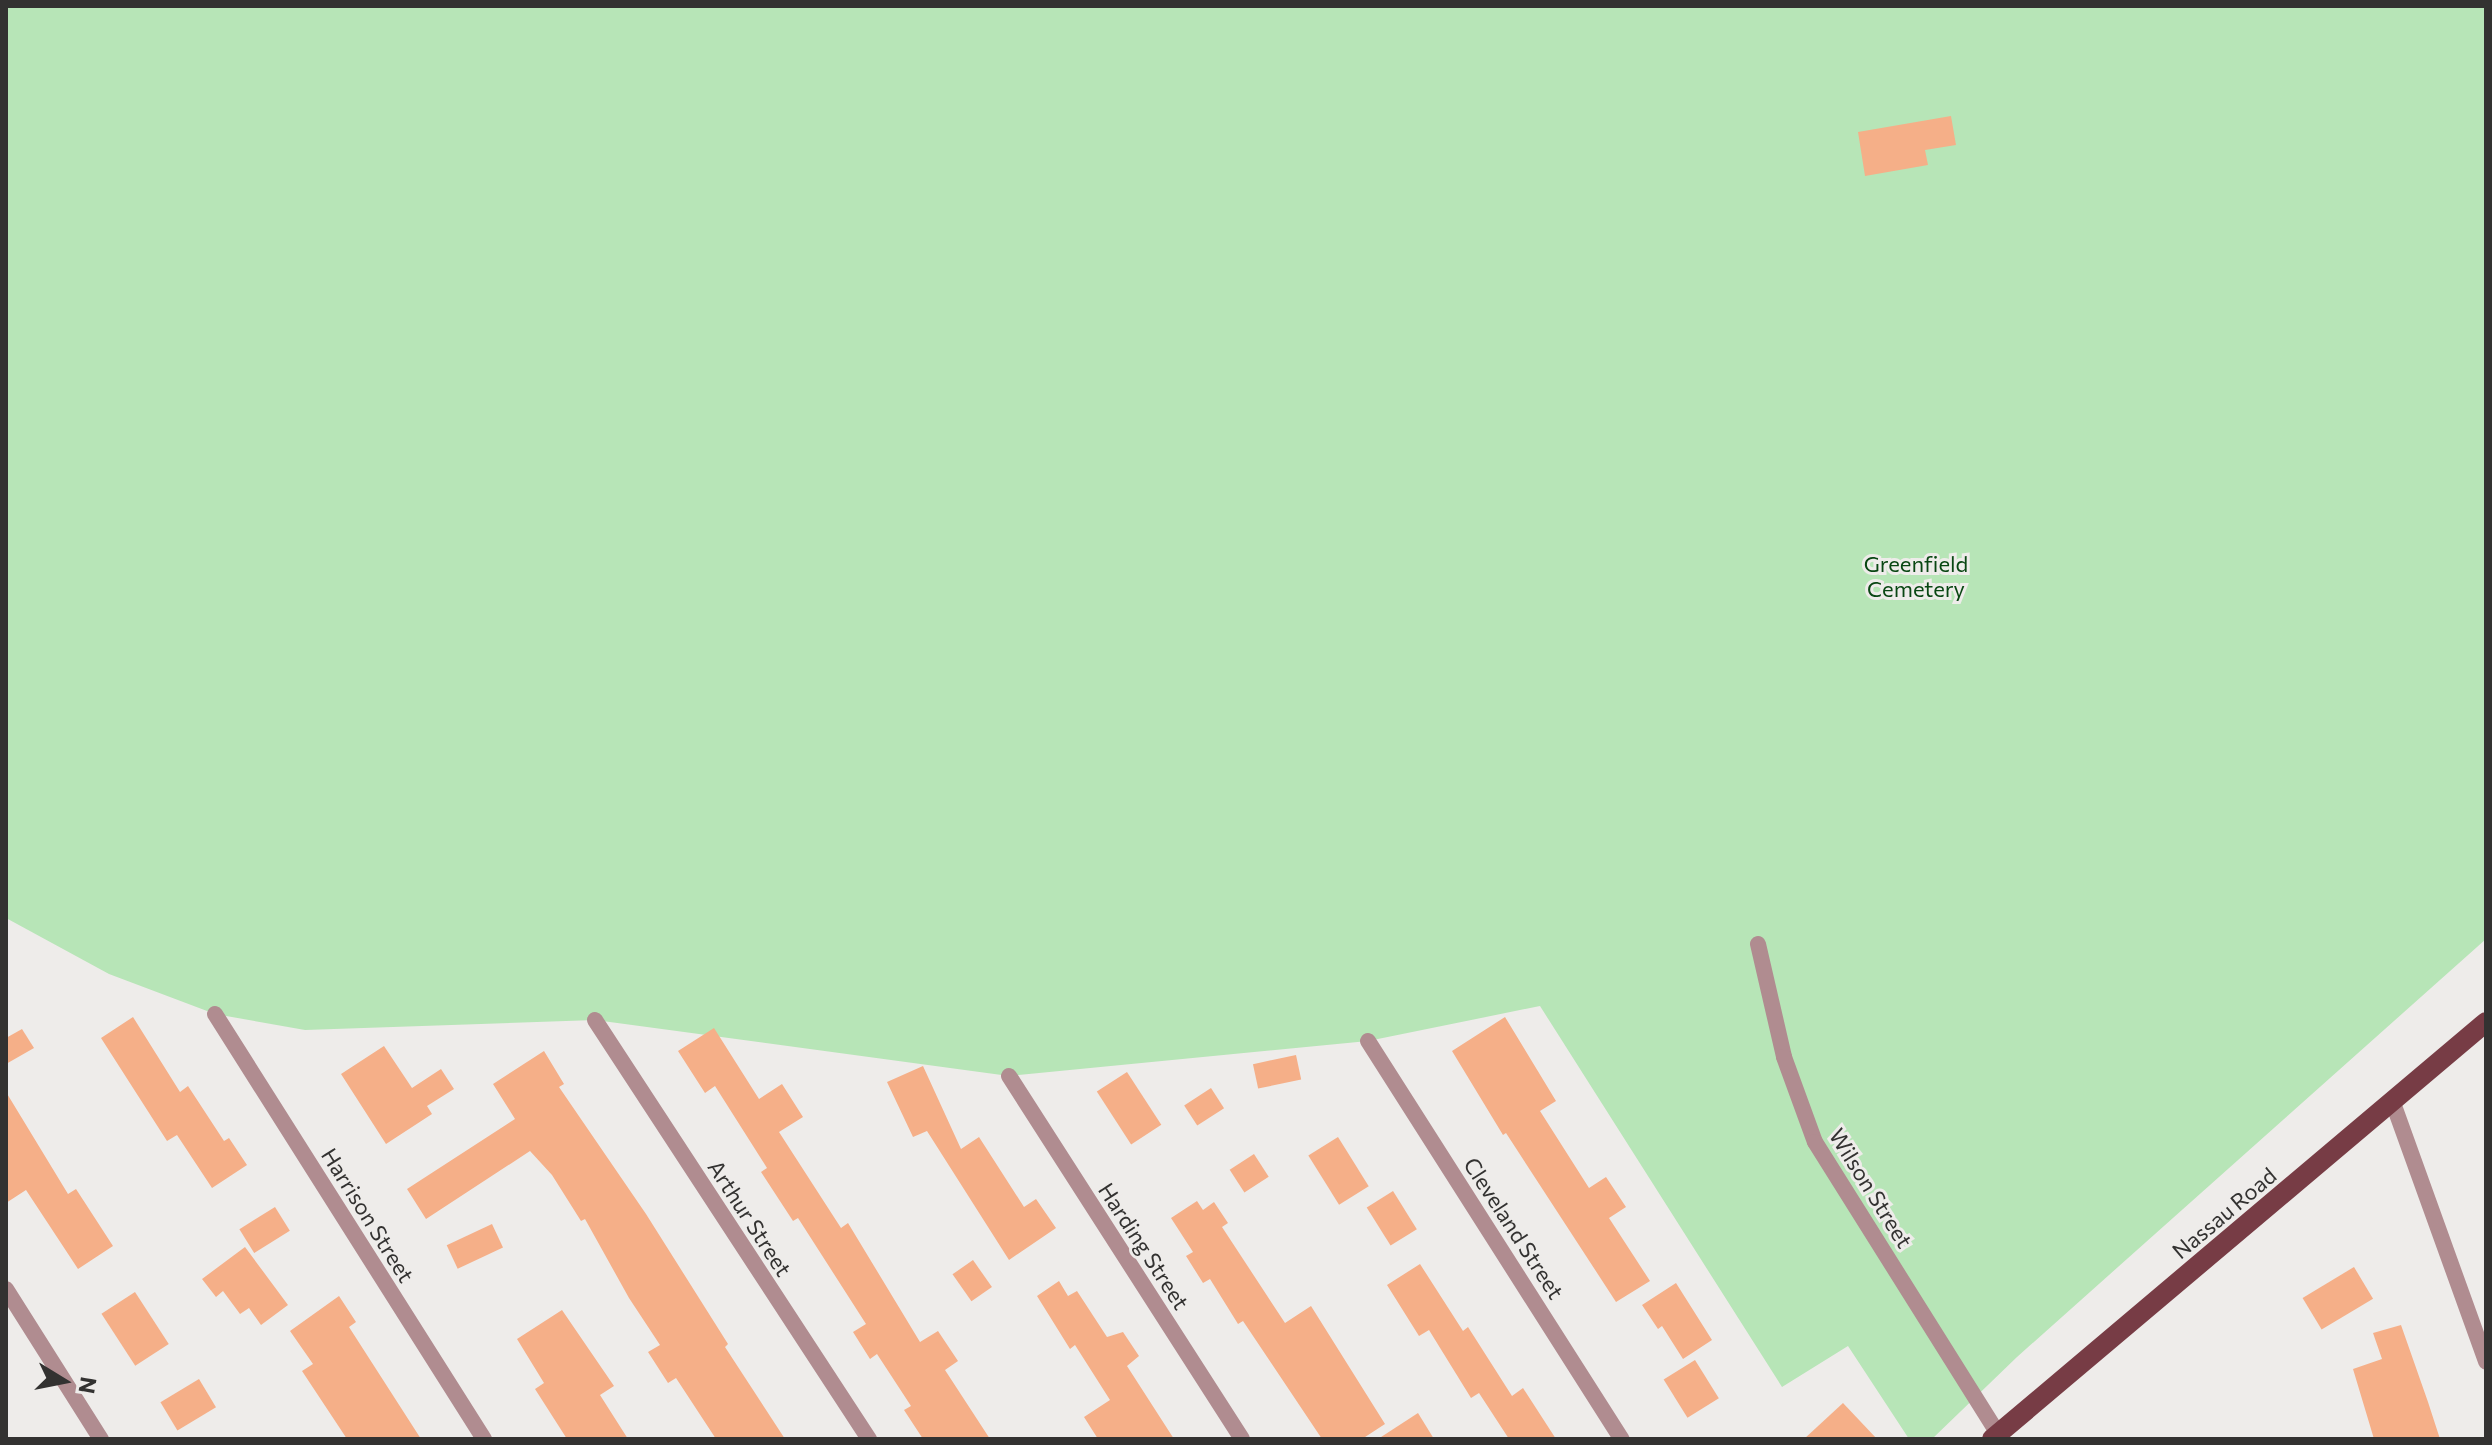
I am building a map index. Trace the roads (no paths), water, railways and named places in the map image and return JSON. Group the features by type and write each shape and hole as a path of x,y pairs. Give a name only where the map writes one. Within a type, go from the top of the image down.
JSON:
{"main road":[{"name":"Nassau Road","path":"1995,1436 2486,1022"}],"street":[{"name":"Wilson Street","path":"1758,944 1784,1057 1815,1142 1995,1436"},
{"name":"Harrison Street","path":"215,1014 484,1439"},
{"name":"Arthur Street","path":"595,1020 869,1439"},
{"name":"Cleveland Street","path":"1368,1041 1622,1439"},
{"name":"Harding Street","path":"1009,1076 1242,1439"},
{"path":"2393,1103 2486,1362"},
{"path":"6,1289 101,1439"}],"park label":[{"name":"Greenfield Cemetery","path":"1916,576"}]}
